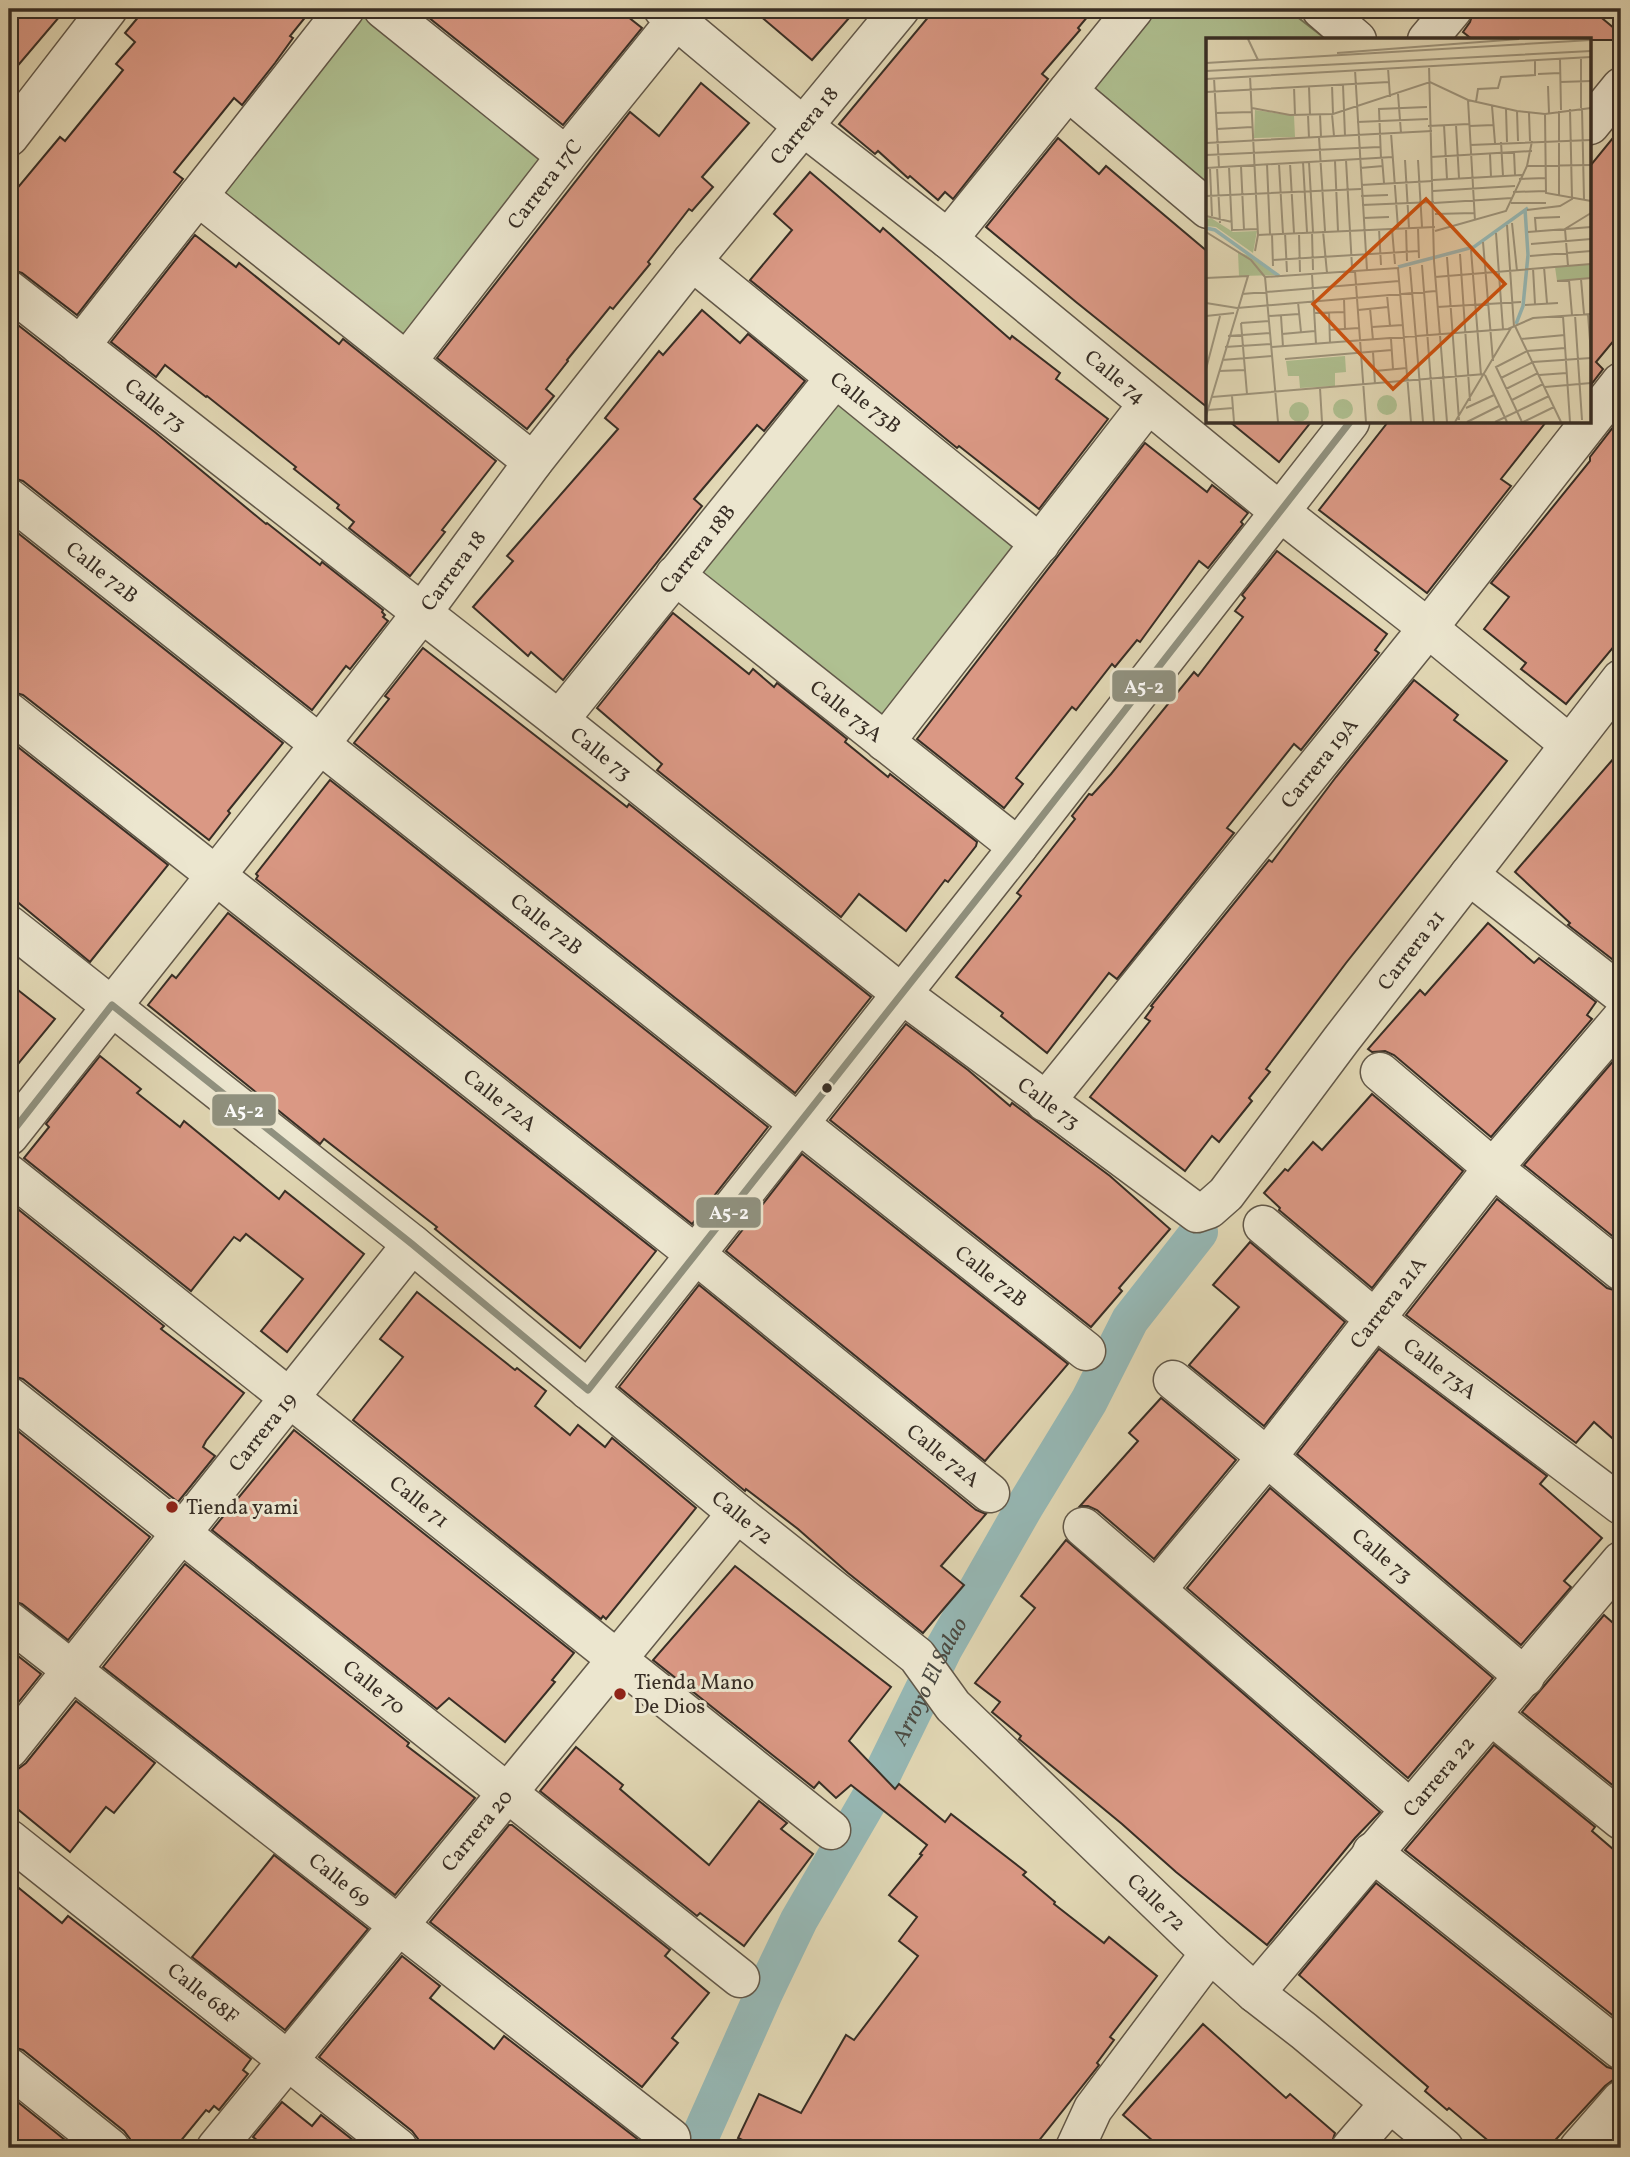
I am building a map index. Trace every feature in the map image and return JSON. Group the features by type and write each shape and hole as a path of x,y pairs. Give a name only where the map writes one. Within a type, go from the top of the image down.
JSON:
{"street":[{"path":"9,137 108,9"},
{"path":"80,346 345,9"},
{"path":"383,9 566,156"},
{"name":"Carrera 18","path":"9,1136 320,744 421,614 533,462 692,261 900,9"},
{"path":"948,239 1134,9"},
{"path":"1321,9 1355,38"},
{"path":"1429,38 1453,9"},
{"name":"Carrera 17C","path":"407,361 675,12"},
{"name":"Calle 74","path":"675,12 803,125 948,239 1279,511 1570,744"},
{"path":"1592,123 1621,87"},
{"path":"1068,91 1206,207"},
{"path":"198,196 533,462"},
{"name":"Calle 73B","path":"692,261 1040,544"},
{"name":"Calle 73","path":"9,290 559,720 902,994 1197,1213"},
{"name":"Carrera 18B","path":"559,720 835,378"},
{"name":"Carrera 19A","path":"1592,419 1621,382"},
{"path":"885,742 1148,404"},
{"path":"588,1390 1348,424"},
{"name":"Carrera 19A","path":"1045,1102 1428,628 1588,424"},
{"name":"Calle 72B","path":"9,498 1086,1351"},
{"name":"Calle 73A","path":"675,575 1018,847"},
{"name":"Carrera 21","path":"1197,1213 1209,1209 1226,1194 1621,680"},
{"name":"Calle 72A","path":"9,712 695,1254 989,1493"},
{"path":"1469,875 1621,994"},
{"name":"Calle 72","path":"9,925 412,1244 737,1513 917,1656 953,1706 1210,1953 1444,2148"},
{"name":"Carrera 21A","path":"1157,1589 1267,1457 1493,1168 1621,1019"},
{"path":"1380,1072 1621,1271"},
{"name":"Calle 71","path":"9,1174 831,1830"},
{"name":"Calle 73A","path":"1263,1225 1375,1319 1621,1506"},
{"name":"Carrera 19","path":"9,1749 412,1244"},
{"name":"Calle 73","path":"1173,1380 1525,1677"},
{"name":"Calle 70","path":"9,1396 740,1978"},
{"name":"Carrera 20","path":"216,2148 737,1513"},
{"path":"1083,1527 1410,1809"},
{"name":"Carrera 22","path":"1255,1993 1372,1852 1525,1677 1613,1587"},
{"name":"Calle 69","path":"9,1621 671,2138"},
{"path":"1492,1716 1621,1820"},
{"name":"Calle 68F","path":"9,1839 398,2148"},
{"path":"1372,1852 1621,2050"},
{"path":"1075,2148 1093,2109 1210,1953"},
{"path":"9,2067 110,2148"},
{"path":"1580,2148 1621,2100"},
{"path":"1351,2148 1389,2104"}],"green space":[{"path":"1148,9 1287,9 1324,38 1206,38 1206,184 1085,88"},
{"path":"361,10 550,159 403,345 214,196"},
{"path":"840,392 1029,542 882,727 693,578"}],"building":[{"path":"9,9 66,9 9,76"},
{"path":"145,9 312,9 242,105 234,98 174,172 183,179 77,315 22,273 9,269 9,198 60,137 65,141 123,70 116,64 135,42 125,33"},
{"path":"418,9 618,9 642,28 563,125"},
{"path":"752,9 857,9 812,60"},
{"path":"935,9 1094,9 1078,28 1080,30 1042,74 1048,79 953,199 945,192 938,200 878,151 875,154 839,124"},
{"path":"1474,9 1591,9 1621,34 1621,40 1470,38 1463,32"},
{"path":"701,83 749,123 702,177 713,187 692,211 689,209 648,262 650,264 613,309 610,307 567,360 546,389 554,396 527,429 437,358 630,112 659,136"},
{"path":"1621,128 1621,332 1596,362 1603,369 1592,383 1592,164"},
{"path":"1058,138 1099,174 1106,166 1206,250 1206,406 1076,302 986,227"},
{"path":"810,172 880,232 883,228 1010,339 1012,336 1060,373 1056,379 1108,419 1039,509 959,446 957,448 750,280 792,230 774,214"},
{"path":"195,235 236,267 239,263 339,344 343,339 496,461 410,576 349,528 354,522 337,508 339,505 207,396 165,365 156,377 111,342"},
{"path":"702,310 740,343 748,334 805,381 764,431 757,425 694,499 702,506 563,680 531,652 528,656 473,607 513,561 507,556 618,429 605,418 659,351 663,355"},
{"path":"9,318 156,433 266,524 320,565 322,562 383,610 383,617 388,621 350,669 346,666 312,710 23,481 9,477"},
{"path":"1621,417 1621,638 1566,704 1521,669 1526,663 1484,629 1509,597 1491,583 1590,461 1590,457"},
{"path":"1232,424 1309,424 1279,462"},
{"path":"1386,424 1544,424 1501,479 1511,486 1427,593 1319,510"},
{"path":"1145,443 1207,492 1212,485 1248,513 1241,522 1243,524 1208,568 1199,561 1140,642 1137,640 1115,667 1112,664 1076,710 1072,707 1016,778 1023,784 1004,808 917,739"},
{"path":"9,526 283,743 228,811 230,813 209,840 23,695 9,691"},
{"path":"1277,551 1387,634 1375,650 1379,653 1301,750 1294,744 1227,828 1234,833 1117,979 1109,973 1047,1053 1001,1016 1003,1013 956,977 1021,896 1017,893 1075,819 1072,816 1089,794 1092,795 1111,774 1194,672 1198,676 1243,617 1235,611 1245,598 1242,595"},
{"path":"673,613 749,674 753,669 774,687 777,683 847,739 845,742 888,777 890,774 977,842 948,882 945,880 906,931 859,894 841,917 657,770 662,764 597,708"},
{"path":"423,648 627,807 629,804 871,997 795,1093 354,743 389,699 385,696"},
{"path":"1414,680 1458,715 1454,720 1507,761 1346,963 1266,1069 1270,1072 1249,1098 1252,1101 1219,1142 1212,1136 1185,1171 1090,1097 1150,1021 1145,1018 1153,1007 1151,1006 1269,860 1272,862"},
{"path":"9,740 168,865 90,962 9,895"},
{"path":"1621,750 1621,966 1568,925 1570,923 1515,872"},
{"path":"330,780 768,1127 692,1224 256,879 256,874"},
{"path":"228,913 656,1251 580,1348 435,1229 437,1227 324,1139 320,1144 148,1005 172,975 176,978"},
{"path":"1488,923 1534,963 1539,958 1596,1002 1587,1015 1592,1019 1491,1137 1394,1055 1368,1049 1420,990 1425,995"},
{"path":"9,983 55,1019 9,1075"},
{"path":"906,1024 968,1070 1010,1106 1012,1103 1110,1176 1170,1229 1119,1288 1122,1291 1091,1327 830,1120"},
{"path":"1621,1052 1621,1243 1524,1165"},
{"path":"100,1056 141,1089 137,1093 180,1127 184,1121 279,1199 285,1191 364,1254 287,1352 261,1331 303,1279 246,1234 240,1241 234,1237 191,1291 24,1158 49,1127 46,1124"},
{"path":"1372,1094 1463,1171 1372,1288 1279,1210 1264,1193 1313,1142 1322,1150"},
{"path":"802,1154 1068,1364 985,1461 726,1251"},
{"path":"1497,1199 1607,1288 1621,1292 1621,1446 1594,1422 1576,1443 1406,1315"},
{"path":"9,1202 164,1326 161,1329 244,1393 203,1447 215,1456 178,1502 23,1379 9,1375"},
{"path":"1250,1242 1345,1322 1264,1426 1189,1365 1239,1307 1213,1285"},
{"path":"699,1285 976,1510 986,1514 941,1566 964,1585 923,1633 798,1529 746,1489 745,1491 619,1387"},
{"path":"417,1292 515,1370 517,1368 546,1391 535,1406 570,1435 578,1425 605,1447 612,1438 696,1508 606,1619 603,1616 601,1619 353,1420 403,1357 380,1339"},
{"path":"1379,1349 1547,1476 1540,1484 1602,1538 1564,1581 1571,1587 1521,1645 1297,1454"},
{"path":"1161,1398 1236,1460 1154,1559 1097,1510 1080,1506 1138,1441 1129,1433"},
{"path":"9,1424 150,1537 68,1640 22,1604 9,1600"},
{"path":"294,1430 574,1653 552,1680 555,1682 505,1742 449,1698 437,1709 212,1530"},
{"path":"1270,1488 1493,1678 1408,1778 1187,1588"},
{"path":"1066,1540 1380,1812 1355,1838 1267,1945 1019,1739 1021,1736 992,1712 1000,1702 975,1683 1035,1608 1021,1596"},
{"path":"185,1564 409,1743 407,1746 475,1798 395,1895 103,1667"},
{"path":"735,1566 891,1687 849,1741 895,1789 899,1784 945,1822 951,1814 1026,1872 1023,1875 1055,1902 1054,1904 1104,1943 1109,1937 1157,1976 1110,2037 1114,2040 1097,2063 1099,2065 1033,2148 760,2148 738,2138 759,2094 801,2113 846,2035 854,2040 918,1956 899,1941 917,1917 889,1895 927,1845 851,1785 836,1798 819,1782 814,1788 653,1660"},
{"path":"1604,1615 1621,1630 1621,1792 1522,1712"},
{"path":"9,1649 41,1674 9,1714"},
{"path":"76,1701 155,1763 114,1813 106,1807 70,1852 9,1802 9,1770 18,1769 26,1763"},
{"path":"1494,1745 1595,1827 1592,1831 1621,1856 1621,2022 1405,1850"},
{"path":"576,1747 623,1785 620,1789 709,1865 759,1801 787,1823 781,1829 813,1854 744,1946 700,1913 697,1916 540,1791"},
{"path":"509,1825 670,1950 665,1956 709,1993 672,2038 678,2043 642,2087 430,1922"},
{"path":"274,1855 368,1929 285,2030 192,1957"},
{"path":"9,1880 62,1923 68,1916 251,2059 243,2070 248,2074 219,2110 214,2106 209,2112 206,2110 175,2148 131,2148 130,2139 124,2131 23,2050 9,2046"},
{"path":"1376,1883 1607,2067 1621,2071 1621,2079 1613,2080 1605,2086 1548,2148 1497,2148 1425,2091 1428,2087 1299,1975"},
{"path":"402,1956 440,1986 430,1998 494,2049 504,2036 649,2148 419,2148 418,2139 412,2131 319,2057"},
{"path":"1203,2024 1286,2098 1290,2094 1335,2133 1330,2148 1161,2148 1123,2115"},
{"path":"9,2095 75,2148 9,2148"},
{"path":"282,2102 312,2126 321,2115 363,2148 267,2148 253,2137"}],"waterway":[{"name":"Arroyo El Salao","path":"695,2148 799,1920 874,1791 944,1648 1089,1401 1130,1320 1199,1232"}],"transit line":[{"name":"A5-2","path":"9,1136 112,1005 412,1244 588,1390 1348,424"}],"place":[{"name":"Tienda yami","path":"172,1507"},
{"name":"Tienda Mano De Dios","path":"620,1694"}]}
